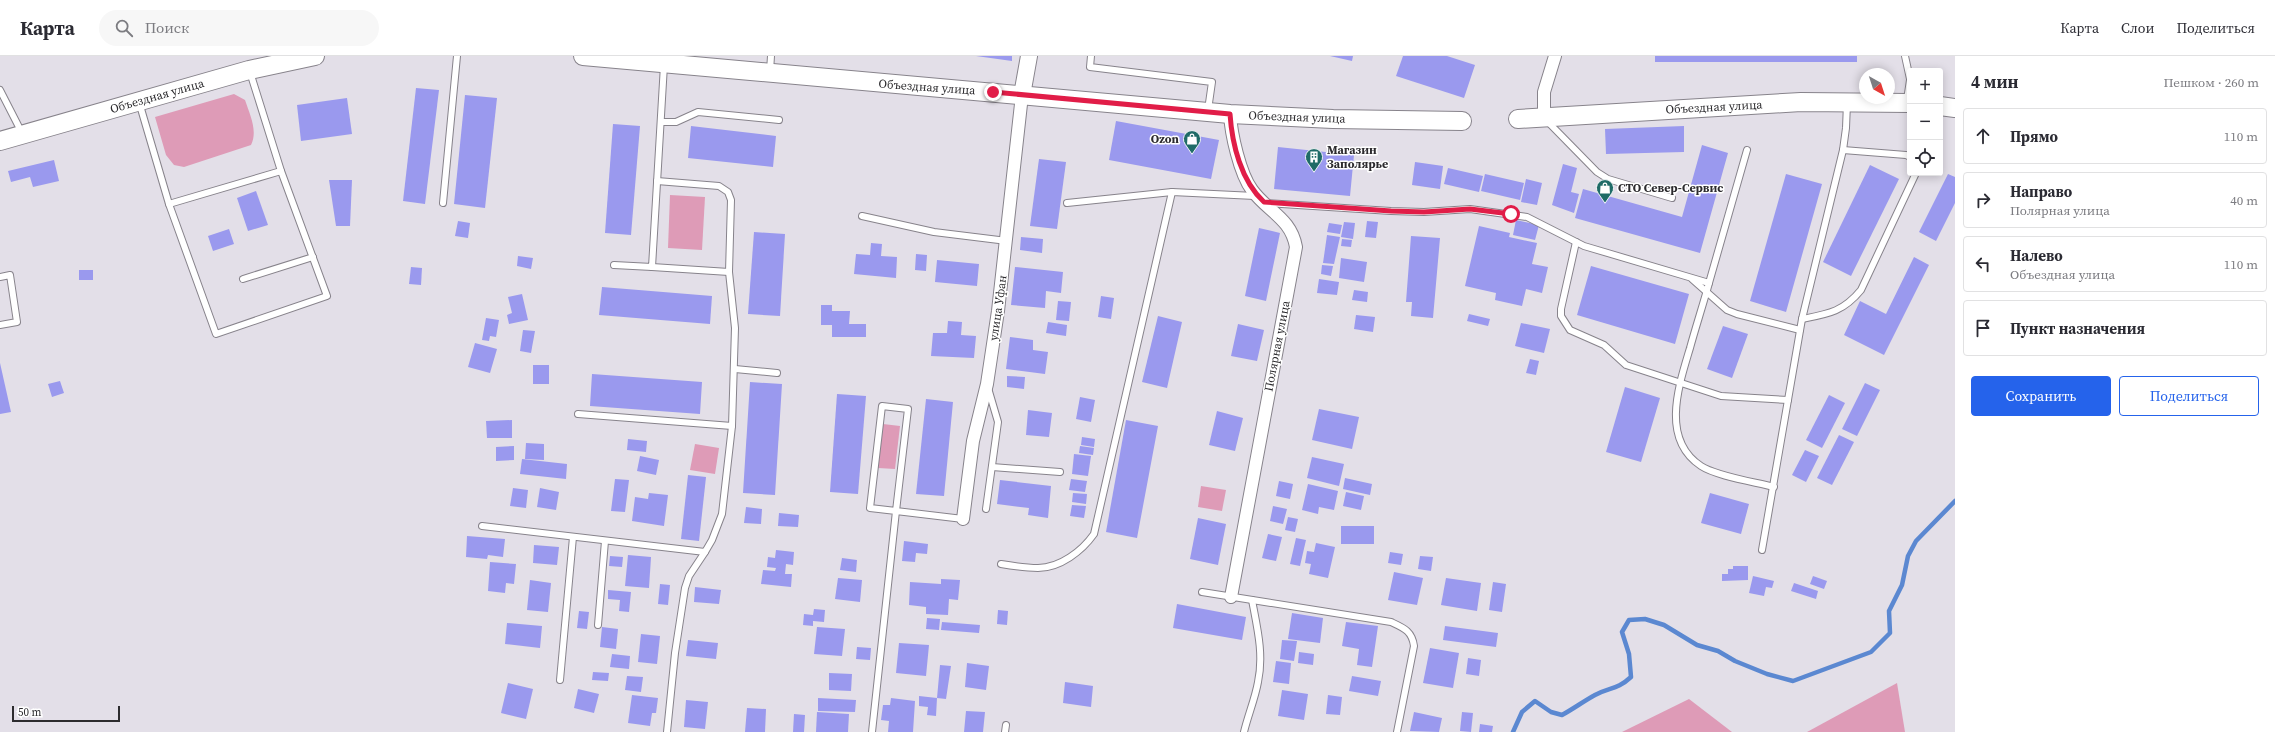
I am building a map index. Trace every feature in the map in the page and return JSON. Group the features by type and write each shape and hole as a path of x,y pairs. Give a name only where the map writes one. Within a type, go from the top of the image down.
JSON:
{"main road":[{"name":"Объездная улица","path":"583,56 671,61 770,74 1230,114 1333,119 1462,121"},
{"name":"Объездная улица","path":"0,141 139,100 249,70 305,57"},
{"name":"Объездная улица","path":"1518,119 1801,102 1907,103"},
{"path":"1943,106 1955,108"}],"street":[{"path":"1022,95 1029,56"},
{"path":"1544,118 1544,92 1555,56"},
{"name":"улица Уфан","path":"963,519 973,441 987,384 1007,241 1022,95"},
{"name":"Полярная улица","path":"1230,114 1231,130 1247,181 1260,199 1288,225 1294,236 1296,247 1231,597"}],"lane":[{"path":"443,203 457,56"},
{"path":"770,74 771,56"},
{"path":"1091,56 1090,67 1212,82 1208,112"},
{"path":"1905,56 1908,68"},
{"path":"652,267 662,122 671,61"},
{"path":"139,100 169,204 216,334 327,296 281,171 249,70"},
{"path":"0,90 23,135"},
{"path":"1762,550 1774,488 1802,319 1843,150 1847,102"},
{"path":"662,122 676,122 698,112 779,120"},
{"path":"1544,118 1597,172 1608,179 1672,198"},
{"path":"1747,150 1675,402 1677,431 1684,449 1692,459 1702,467 1774,488"},
{"path":"1843,150 1907,156"},
{"path":"169,204 281,171"},
{"path":"1802,319 1838,311 1854,299 1861,290 1915,176"},
{"path":"657,181 719,186 728,192 731,200 729,272 735,328 735,369 732,426 722,514 712,540 689,576 685,588 675,653 667,732"},
{"path":"1001,564 1039,568 1054,564 1086,546 1094,534 1172,192"},
{"path":"1067,203 1172,192 1391,211 1424,212 1470,209 1527,217 1576,242 1709,283"},
{"path":"862,216 934,232 1007,241"},
{"path":"1576,242 1561,309 1561,316 1570,330 1604,345 1626,365 1720,396 1788,400"},
{"path":"244,279 312,257"},
{"path":"614,265 729,272"},
{"path":"0,277 10,275 17,322 0,325"},
{"path":"1691,278 1718,304 1737,314 1800,330"},
{"path":"735,369 777,373"},
{"path":"986,509 998,422 987,384"},
{"path":"872,732 896,511 908,409 882,406 870,508 896,511 963,519"},
{"path":"578,414 732,426"},
{"path":"992,467 1060,472"},
{"path":"482,526 705,552"},
{"path":"560,680 573,537"},
{"path":"598,625 605,541"},
{"path":"1202,592 1391,622 1409,631 1414,646 1397,732"},
{"path":"1244,732 1259,680 1259,637 1252,600"}],"shaded area":[{"path":"234,94 245,100 249,111 254,134 251,145 184,167 174,165 166,155 155,117"},
{"path":"670,195 705,197 702,250 668,248"},
{"path":"883,424 900,426 895,469 878,468"},
{"path":"695,444 719,448 715,474 690,470"},
{"path":"1201,486 1226,490 1222,511 1198,507"},
{"path":"1897,683 1905,732 1807,732"},
{"path":"1689,699 1732,732 1622,732"}],"building":[{"path":"976,56 1012,56 1012,61"},
{"path":"1330,56 1353,56 1352,61"},
{"path":"1403,56 1447,56 1475,65 1464,98 1396,76"},
{"path":"1655,56 1857,56 1857,62 1655,62"},
{"path":"416,88 439,90 425,204 403,201"},
{"path":"465,95 497,98 485,208 454,204"},
{"path":"347,98 352,134 301,141 297,105"},
{"path":"1116,121 1219,140 1211,179 1109,160"},
{"path":"613,124 640,126 631,235 605,233"},
{"path":"691,126 776,136 773,167 688,158"},
{"path":"1684,126 1684,152 1606,154 1605,129"},
{"name":"СТО Север-Сервис","path":"1702,145 1728,153 1700,253 1575,218 1583,189 1682,217"},
{"name":"Магазин Заполярье","path":"1278,147 1354,155 1350,196 1274,189"},
{"path":"1039,159 1066,162 1057,229 1030,226"},
{"path":"54,160 59,181 33,187 30,177 11,182 8,171"},
{"path":"1415,162 1443,166 1440,189 1412,185"},
{"path":"1563,164 1577,168 1571,192 1579,194 1574,213 1552,205"},
{"path":"1870,165 1899,179 1851,276 1823,262"},
{"path":"1448,168 1483,176 1479,192 1444,184"},
{"path":"1485,174 1524,183 1520,200 1481,191"},
{"path":"1786,174 1822,184 1786,312 1750,301"},
{"path":"1948,174 1955,177 1955,203 1936,241 1919,232"},
{"path":"1526,179 1542,183 1537,205 1521,202"},
{"path":"329,180 352,180 350,226 336,226"},
{"path":"256,191 268,225 248,231 237,198"},
{"path":"1516,220 1539,225 1535,240 1513,235"},
{"path":"458,221 470,223 468,238 455,236"},
{"path":"1367,221 1378,222 1376,238 1365,237"},
{"path":"1344,222 1355,223 1353,239 1341,237"},
{"path":"1329,223 1342,225 1340,234 1327,232"},
{"path":"1479,226 1510,233 1509,237 1537,243 1532,264 1548,267 1542,293 1526,289 1522,306 1495,300 1496,293 1465,286"},
{"path":"1259,228 1280,233 1266,301 1245,296"},
{"path":"229,229 234,244 213,251 208,236"},
{"path":"754,232 785,234 780,316 748,314"},
{"path":"1327,235 1340,237 1334,264 1323,263"},
{"path":"1411,236 1440,238 1433,318 1411,316 1412,302 1406,302"},
{"path":"1021,237 1043,239 1042,253 1020,250"},
{"path":"1342,239 1352,240 1351,247 1341,246"},
{"path":"871,243 882,244 881,256 897,257 896,278 854,274 856,254 870,255"},
{"path":"916,254 927,255 926,271 915,270"},
{"path":"518,256 533,258 531,269 517,266"},
{"path":"1914,257 1929,265 1884,355 1844,335 1860,301 1886,314"},
{"path":"1341,258 1367,262 1364,282 1339,278"},
{"path":"937,260 979,264 977,286 935,282"},
{"path":"1322,265 1333,266 1331,276 1321,274"},
{"path":"1591,266 1689,294 1675,344 1577,315"},
{"path":"411,267 422,268 421,285 409,284"},
{"path":"1015,267 1063,272 1061,293 1046,291 1045,308 1011,305"},
{"path":"79,270 93,270 93,280 79,280"},
{"path":"1319,279 1339,282 1337,295 1317,293"},
{"path":"602,287 712,296 710,324 599,315"},
{"path":"1354,290 1368,292 1367,302 1352,300"},
{"path":"522,294 528,320 509,324 507,315 512,313 508,297"},
{"path":"1101,296 1114,298 1111,319 1098,317"},
{"path":"1058,301 1071,302 1069,321 1056,320"},
{"path":"821,305 832,305 832,311 850,311 849,324 866,324 866,337 832,337 832,325 821,325"},
{"path":"1469,314 1490,319 1488,326 1467,321"},
{"path":"1356,315 1375,317 1373,332 1354,329"},
{"path":"1158,316 1182,322 1167,388 1142,382"},
{"path":"486,318 499,320 496,337 490,336 489,341 482,340"},
{"path":"948,321 962,322 961,335 976,336 974,358 931,356 933,333 947,333"},
{"path":"1048,322 1067,325 1066,336 1046,333"},
{"path":"1521,323 1550,329 1544,353 1515,346"},
{"path":"1238,324 1264,330 1257,361 1231,356"},
{"path":"1723,326 1748,334 1732,378 1707,369"},
{"path":"523,330 535,331 531,353 520,351"},
{"path":"1010,337 1033,340 1033,350 1048,352 1045,374 1006,369"},
{"path":"475,343 497,349 490,373 468,367"},
{"path":"1530,359 1539,361 1536,375 1526,373"},
{"path":"0,363 11,412 0,414"},
{"path":"533,365 549,365 549,384 533,384"},
{"path":"592,374 702,382 700,414 590,406"},
{"path":"1007,376 1025,377 1024,389 1007,387"},
{"path":"60,381 64,393 52,397 48,384"},
{"path":"750,382 782,384 775,495 743,493"},
{"path":"1865,383 1880,390 1857,436 1842,429"},
{"path":"1625,387 1660,398 1641,462 1606,452"},
{"path":"837,394 866,396 858,494 830,492"},
{"path":"1829,395 1845,403 1822,448 1806,440"},
{"path":"1080,397 1095,400 1091,422 1076,419"},
{"path":"926,399 953,402 944,496 916,494"},
{"path":"1319,409 1359,417 1352,449 1312,440"},
{"path":"1028,410 1052,413 1049,437 1026,435"},
{"path":"1217,411 1243,418 1235,451 1209,445"},
{"path":"512,420 512,438 487,438 486,421"},
{"path":"1126,420 1158,426 1137,538 1106,532"},
{"path":"1839,435 1854,442 1832,485 1817,478"},
{"path":"1082,437 1095,439 1094,447 1081,445"},
{"path":"628,439 647,441 646,452 627,450"},
{"path":"526,443 544,444 544,460 525,459"},
{"path":"514,446 514,460 496,461 496,447"},
{"path":"1080,446 1094,448 1093,455 1079,453"},
{"path":"1805,450 1819,456 1806,482 1792,475"},
{"path":"1074,454 1091,456 1088,476 1072,474"},
{"path":"640,456 659,460 656,475 637,471"},
{"path":"1312,457 1344,464 1339,486 1307,478"},
{"path":"522,459 567,464 566,479 520,474"},
{"path":"688,475 706,477 699,541 681,539"},
{"path":"1345,478 1372,484 1370,495 1343,489"},
{"path":"615,479 629,480 625,512 611,511"},
{"path":"1071,479 1087,481 1085,492 1069,490"},
{"path":"1000,480 1051,486 1048,518 1028,515 1029,508 997,504"},
{"path":"1279,481 1293,484 1290,499 1276,496"},
{"path":"1308,484 1338,491 1334,510 1319,507 1318,514 1302,510"},
{"path":"513,488 528,490 526,508 510,506"},
{"path":"540,488 559,492 556,510 537,507"},
{"path":"1346,492 1364,496 1361,510 1343,506"},
{"path":"649,493 668,495 664,526 632,521 635,497 648,499"},
{"path":"1073,493 1087,494 1086,504 1072,502"},
{"path":"1710,493 1749,504 1741,534 1701,523"},
{"path":"1072,505 1086,506 1084,518 1070,516"},
{"path":"1273,506 1287,509 1283,524 1270,521"},
{"path":"746,507 762,509 761,524 744,523"},
{"path":"779,513 799,515 798,527 778,526"},
{"path":"1288,517 1298,519 1295,532 1285,530"},
{"path":"1198,518 1226,524 1218,565 1190,559"},
{"path":"1341,526 1374,526 1374,544 1341,544"},
{"path":"1268,534 1282,537 1276,561 1262,558"},
{"path":"467,536 505,539 503,557 488,555 487,559 466,557"},
{"path":"1296,538 1306,540 1300,566 1290,564"},
{"path":"904,541 928,544 927,554 916,553 915,562 902,561"},
{"path":"1316,543 1335,547 1328,578 1309,574 1311,564 1305,563 1307,551 1314,552"},
{"path":"534,545 559,547 557,565 533,563"},
{"path":"776,550 794,552 793,565 786,564 785,574 792,574 791,587 761,584 763,570 775,571 776,568 767,567 768,557 775,558"},
{"path":"1390,552 1403,554 1401,565 1388,563"},
{"path":"628,555 651,557 649,588 625,586"},
{"path":"610,556 623,557 622,567 609,566"},
{"path":"1420,556 1433,557 1431,571 1418,569"},
{"path":"842,558 857,560 856,572 840,570"},
{"path":"490,562 516,564 514,584 506,583 505,593 488,591"},
{"path":"1733,566 1748,566 1748,580 1722,581 1722,574 1728,574 1728,569 1733,569"},
{"path":"1394,572 1423,578 1417,605 1388,600"},
{"path":"1753,576 1774,581 1772,588 1766,587 1764,596 1749,593"},
{"path":"1813,576 1827,581 1824,589 1810,584"},
{"path":"838,578 862,580 860,602 835,599"},
{"path":"1446,578 1481,583 1477,611 1441,605"},
{"path":"941,579 960,580 958,600 949,599 948,615 926,614 926,607 909,605 910,582 941,584"},
{"path":"530,580 551,583 548,612 527,610"},
{"path":"1493,582 1506,584 1502,612 1489,610"},
{"path":"1794,583 1818,591 1816,599 1791,591"},
{"path":"660,584 670,585 668,605 658,604"},
{"path":"695,587 721,590 719,604 694,602"},
{"path":"608,590 631,592 629,612 619,611 620,600 608,599"},
{"path":"1177,604 1246,617 1242,640 1173,628"},
{"path":"814,609 825,610 824,622 813,621 813,626 803,625 804,614 813,615"},
{"path":"998,610 1008,611 1007,625 997,624"},
{"path":"579,611 589,612 587,629 577,628"},
{"path":"1292,613 1323,618 1320,643 1288,639"},
{"path":"927,618 940,619 939,630 926,629"},
{"path":"942,622 980,625 979,633 941,630"},
{"path":"1346,622 1378,626 1372,667 1357,665 1359,649 1342,646"},
{"path":"507,623 542,626 540,648 505,644"},
{"path":"1445,626 1498,633 1496,647 1443,640"},
{"path":"602,627 618,629 616,649 600,647"},
{"path":"817,627 845,629 842,656 814,654"},
{"path":"641,634 660,636 657,664 638,662"},
{"path":"688,640 718,643 716,659 686,656"},
{"path":"1282,640 1297,641 1294,661 1280,659"},
{"path":"899,643 929,645 926,676 896,673"},
{"path":"857,647 871,648 870,660 856,659"},
{"path":"1430,648 1459,653 1453,688 1423,683"},
{"path":"1299,652 1314,654 1313,665 1298,663"},
{"path":"612,654 630,656 629,669 610,667"},
{"path":"1468,658 1481,660 1479,676 1466,674"},
{"path":"1276,661 1291,663 1289,684 1273,682"},
{"path":"967,663 989,666 986,690 965,687"},
{"path":"940,665 951,666 946,699 937,698"},
{"path":"593,672 609,673 608,681 592,680"},
{"path":"829,673 852,674 851,691 829,690"},
{"path":"627,676 643,677 641,692 625,690"},
{"path":"1352,676 1381,681 1378,696 1349,691"},
{"path":"1065,682 1093,686 1091,707 1063,703"},
{"path":"508,683 533,689 526,719 501,713"},
{"path":"578,689 599,694 594,713 574,708"},
{"path":"1282,690 1308,694 1304,720 1278,716"},
{"path":"632,695 658,698 656,713 652,713 650,726 628,723"},
{"path":"1328,695 1342,697 1340,715 1326,714"},
{"path":"919,696 937,698 936,716 927,715 928,707 919,706"},
{"path":"818,698 856,700 855,712 818,711"},
{"path":"891,698 915,701 913,732 888,732 889,721 881,720 883,705 890,705"},
{"path":"686,700 708,702 705,729 684,727"},
{"path":"747,708 766,709 765,732 745,732"},
{"path":"966,711 985,712 983,732 964,732"},
{"path":"817,712 849,714 848,732 816,732"},
{"path":"1414,712 1442,718 1439,732 1410,731"},
{"path":"1462,712 1473,713 1471,732 1460,731"},
{"path":"794,714 805,715 804,732 793,732"},
{"path":"1480,724 1493,726 1492,732 1479,732"}],"waterway":[{"path":"1513,732 1522,712 1535,701 1551,712 1562,715 1600,692 1622,684 1631,677 1629,654 1622,632 1629,620 1645,619 1664,625 1697,645 1718,651 1735,661 1767,674 1793,681 1871,652 1890,633 1889,611 1902,585 1908,556 1916,541 1955,501"}],"place":[{"name":"Ozon","path":"1192,154"},
{"name":"Магазин Заполярье","path":"1314,172"},
{"name":"СТО Север-Сервис","path":"1605,203"}],"route":[{"path":"993,92 1230,114 1233,138 1247,181 1251,189 1264,202 1391,211 1424,212 1470,209 1511,214"}]}
